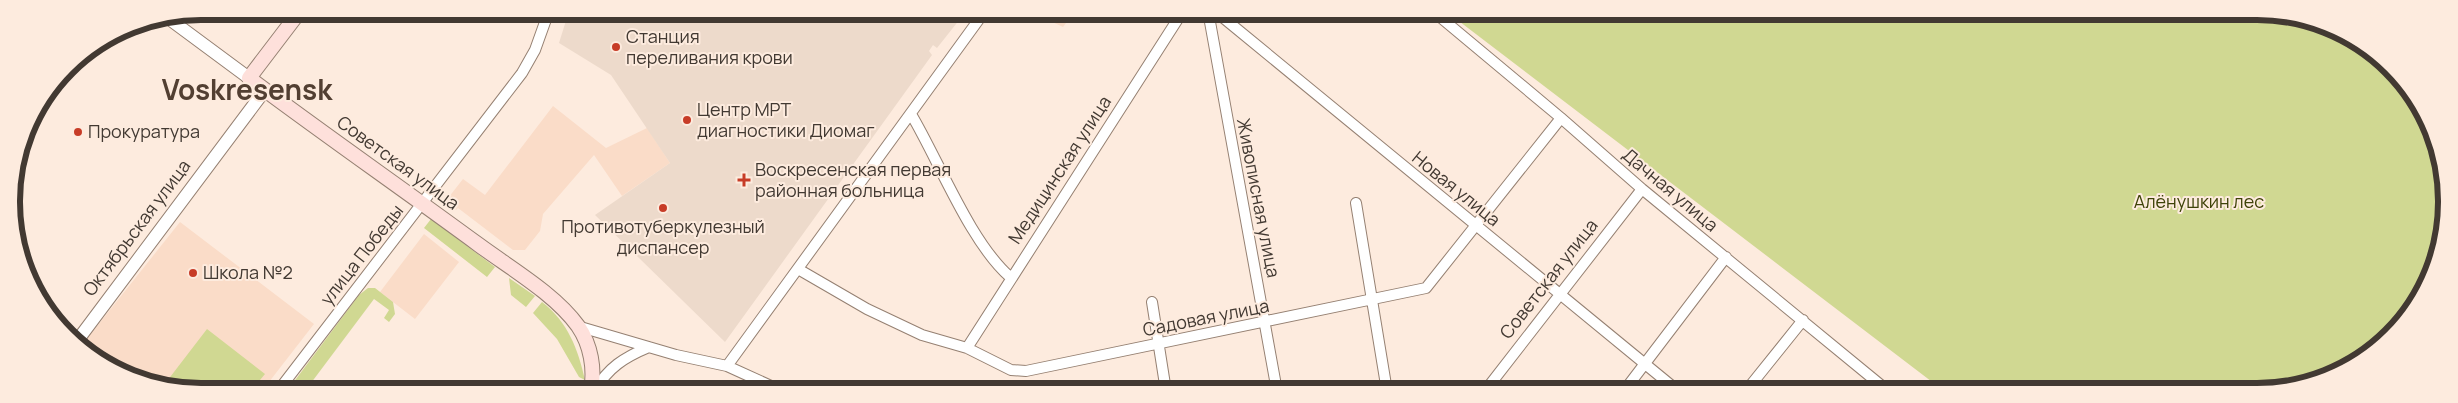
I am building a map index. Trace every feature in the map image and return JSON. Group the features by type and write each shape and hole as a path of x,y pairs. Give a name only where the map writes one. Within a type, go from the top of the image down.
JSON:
{"main road":[{"path":"249,78 293,20"},
{"name":"Советская улица","path":"249,78 553,300 577,326 588,346 593,383"}],"street":[{"name":"улица Победы","path":"284,383 522,72 535,50 546,20"},
{"path":"727,366 979,20"},
{"name":"Медицинская улица","path":"967,348 1010,277 1178,20"},
{"name":"Живописная улица","path":"1209,20 1276,383"},
{"name":"Новая улица","path":"1225,20 1668,383"},
{"name":"Дачная улица","path":"1444,20 1562,118 1642,189 1803,320 1877,383"},
{"name":"Советская улица","path":"174,22 249,78"},
{"name":"Октябрьская улица","path":"80,337 265,90"},
{"path":"911,114 971,225 987,250 1010,277"},
{"name":"Садовая улица","path":"798,269 867,309 922,335 967,348 1011,370 1026,371 1157,343 1266,323 1426,288 1562,118"},
{"name":"Советская улица","path":"1491,383 1642,189"},
{"path":"1356,203 1386,383"},
{"path":"1630,383 1726,257"},
{"path":"1152,302 1164,383"},
{"path":"1752,383 1803,320"},
{"path":"577,326 649,347 727,366 764,383"},
{"path":"600,383 605,374 614,366 649,347"}],"shaded area":[{"name":"Воскресенская первая районная больница","path":"566,20 959,20 937,48 933,45 929,51 932,55 725,342 595,215 670,163 611,75 559,43"},
{"path":"1048,20 1068,20 1063,27"},
{"path":"553,106 606,148 647,128 670,163 622,196 594,155 543,214 540,231 525,250 513,250 458,208 456,210 445,202 463,179 485,195"},
{"name":"Школа №2","path":"180,222 314,324 268,383 190,383 166,380 121,364 85,341"},
{"path":"424,234 459,262 415,319 380,292"}],"green space":[{"name":"Алёнушкин лес","path":"1457,20 2268,20 2303,26 2347,44 2385,73 2414,111 2424,132 2435,166 2438,213 2435,237 2419,282 2400,312 2376,338 2347,359 2303,377 2268,383 1934,383"},
{"path":"431,219 495,267 487,277 424,228"},
{"path":"509,278 535,296 526,307 511,295"},
{"path":"368,288 375,288 393,302 395,314 389,322 384,318 389,310 374,299 311,383 293,383 359,295"},
{"path":"542,302 559,318 571,337 585,380 579,377 557,339 533,313"},
{"path":"207,329 265,374 258,383 190,383 168,380"}],"place":[{"name":"Станция переливания крови","path":"616,47"},
{"name":"Центр МРТ диагностики Диомаг","path":"687,120"},
{"name":"Прокуратура","path":"78,132"},
{"name":"Воскресенская первая районная больница","path":"744,180"},
{"name":"Противотуберкулезный диспансер","path":"663,208"},
{"name":"Школа №2","path":"193,273"}],"district":[{"name":"Voskresensk","path":"247,90"}]}
